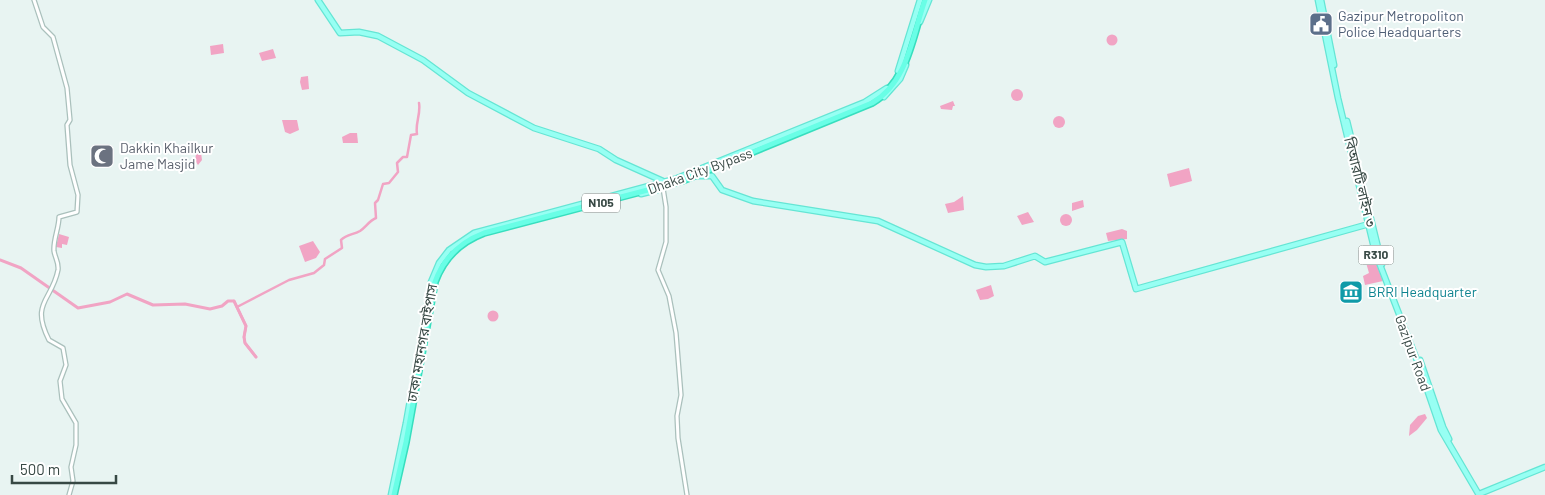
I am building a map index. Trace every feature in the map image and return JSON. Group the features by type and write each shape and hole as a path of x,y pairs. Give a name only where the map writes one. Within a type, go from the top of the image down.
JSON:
{"highway":[{"name":"Dhaka City Bypass","path":"675,181 879,97 891,87 900,72 924,0"},
{"name":"Dhaka City Bypass","path":"393,495 406,442 435,282 442,264 452,252 464,242 484,233 682,181 872,103 888,92 899,78 924,0"},
{"name":"ঢাকা মহানগর বাইপাস","path":"393,495 433,282 440,264 451,251 470,237 483,232 675,181"}],"main road":[{"path":"318,0 335,29 340,33 359,32 378,36 423,60 468,93 534,128 599,149 616,160 665,182"},
{"path":"393,495 431,282 439,264 449,250 463,239 488,228 665,182 878,95 891,83 900,68 924,0"},
{"path":"393,495 411,424 436,282 453,254 471,240 485,235 663,188 697,176 881,100 895,86 903,74 924,0"},
{"name":"Gazipur Road","path":"1320,0 1338,98 1376,256 1418,363 1441,430 1480,494"},
{"name":"Gazipur Road","path":"1320,0 1340,94 1379,256 1425,371 1443,427 1480,494"},
{"path":"697,176 712,176 722,190 753,201 878,221 935,245 964,261 986,267 1014,264 1035,256 1044,262 1122,242 1136,290 1369,224"},
{"path":"1480,494 1545,467"}],"street":[{"path":"34,0 43,27 53,38 69,97 70,120 67,125 70,165 78,195 77,212 59,216 54,251 58,268 52,285 47,292 41,312 41,320 48,340 63,348 66,365 60,381 62,399 76,423 76,445 71,467 72,481 68,495"},
{"path":"663,188 666,207 666,242 658,270 668,296 677,338 681,395 677,416 678,438 687,495"}],"shaded area":[{"path":"1112,34 1118,40 1112,46 1106,40"},
{"path":"223,44 224,53 211,55 210,46"},
{"path":"273,49 276,58 262,61 259,53"},
{"path":"308,76 309,89 302,90 301,77"},
{"path":"1015,89 1019,89 1023,95 1019,101 1015,101 1011,97 1011,93"},
{"path":"953,101 955,106 953,106 952,110 941,109 940,106"},
{"path":"1059,116 1065,122 1059,128 1053,122"},
{"path":"282,120 297,120 299,130 290,134 285,132"},
{"path":"350,133 357,133 358,143 343,143 342,137"},
{"path":"200,146 202,160 198,165 194,159 196,156 193,148"},
{"path":"1189,168 1192,181 1170,187 1167,174"},
{"path":"963,196 964,210 948,213 945,204 954,202"},
{"path":"1083,200 1084,207 1072,211 1072,203"},
{"path":"1028,212 1034,222 1022,225 1017,216"},
{"path":"1064,214 1068,214 1072,220 1068,226 1064,226 1060,222 1060,218"},
{"path":"1122,229 1127,231 1127,239 1108,241 1106,233"},
{"path":"59,234 69,237 67,245 62,244 62,248 56,247"},
{"path":"313,241 320,252 316,258 305,262 299,246"},
{"path":"1371,250 1383,281 1365,285 1363,276 1369,273 1363,252"},
{"path":"991,285 994,296 980,300 976,290"},
{"path":"493,310 499,316 493,322 487,316"},
{"path":"1425,414 1427,418 1409,436 1410,425 1418,416"}],"waterway":[{"path":"237,307 289,280 314,273 324,265 325,259 342,248 341,240 360,231 376,218 375,203 378,200 383,184 389,183 398,172 397,163 403,157 407,157 411,135 417,134 419,103"},
{"path":"0,260 21,268 78,308 110,302 127,294 153,305 185,304 210,309 222,306 228,301 234,301 246,326 245,343 256,357"},
{"path":"234,301 246,326 245,343 256,357"}],"place":[{"name":"Gazipur Metropoliton Police Headquarters","path":"1321,24"},
{"name":"Dakkin Khailkur Jame Masjid","path":"102,156"},
{"name":"BRRI Headquarter","path":"1351,292"}]}
